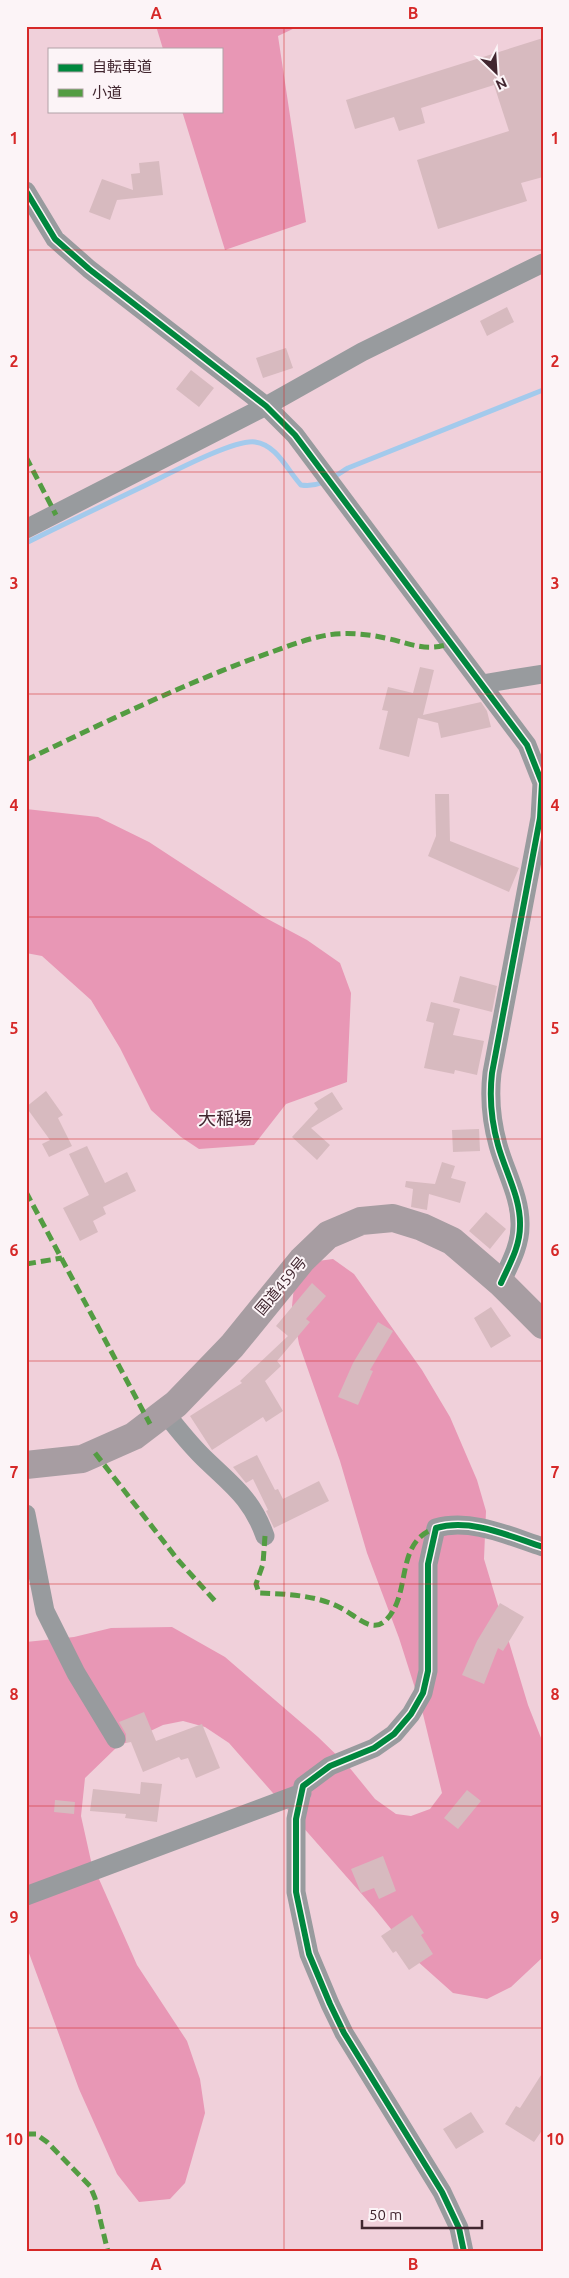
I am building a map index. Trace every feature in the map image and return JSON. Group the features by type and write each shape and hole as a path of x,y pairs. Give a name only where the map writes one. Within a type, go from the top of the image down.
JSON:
{"highway":[{"name":"国道459号","path":"26,1465 82,1459 134,1436 176,1404 232,1346 308,1253 328,1234 361,1221 393,1218 429,1230 452,1241 500,1283 543,1325"}],"street":[{"path":"26,191 55,239 89,269 266,406 314,459 527,745 542,783 540,818 494,1064 489,1102 498,1145 517,1202 520,1226 517,1249 500,1283"},
{"path":"26,529 266,406 362,352 543,263"},
{"path":"482,684 543,674"},
{"path":"164,1413 186,1440 245,1497 258,1515 265,1536"},
{"path":"26,1514 45,1611 76,1673 116,1739"},
{"path":"464,2252 459,2228 442,2192 344,2033 318,1980 309,1954 296,1892 296,1819 304,1786 330,1766 374,1748 394,1734 411,1714 423,1693 428,1671 428,1564 436,1528 449,1524 475,1526 543,1546"},
{"path":"26,1896 302,1793"}],"shaded area":[{"path":"156,26 299,26 278,36 306,222 225,250 182,112 222,112 222,48 163,48"},
{"path":"26,809 98,817 149,842 262,916 307,940 340,963 351,993 347,1082 286,1104 254,1145 199,1149 181,1137 151,1110 120,1048 91,1000 42,956 26,953"},
{"path":"333,1259 354,1274 422,1370 450,1417 477,1480 486,1511 484,1559 528,1705 543,1743 543,1957 511,1987 487,1999 453,1993 416,1960 374,1908 229,1743 205,1727 183,1721 163,1725 117,1747 85,1778 81,1816 91,1861 137,1965 187,2041 200,2079 205,2113 185,2183 170,2199 139,2202 117,2174 79,2089 26,1945 26,1642 74,1637 111,1628 172,1627 225,1657 318,1737 349,1767 375,1799 396,1814 411,1816 430,1809 442,1793 422,1710 399,1638 367,1553 340,1461 299,1344 292,1306 295,1277 318,1261"}],"building":[{"path":"543,38 543,177 521,183 527,201 438,229 417,160 509,131 494,85 421,108 425,123 399,131 394,117 355,129 346,100"},
{"path":"159,161 163,195 117,200 110,220 89,212 102,179 133,190 131,174 140,173 139,163"},
{"path":"507,307 514,322 487,336 480,321"},
{"path":"286,348 293,368 263,378 256,358"},
{"path":"191,370 214,388 199,407 176,389"},
{"path":"420,667 434,670 423,715 481,702 487,711 491,727 441,738 438,723 418,718 409,757 379,749 388,711 382,710 388,687 413,693"},
{"path":"435,794 449,794 450,841 519,868 509,892 428,856 436,836"},
{"path":"460,976 497,986 492,1012 453,1002"},
{"path":"431,1002 460,1009 453,1035 484,1041 477,1075 455,1070 454,1074 424,1068 434,1023 426,1021"},
{"path":"46,1091 63,1115 58,1118 72,1146 49,1157 42,1144 50,1140 26,1107"},
{"path":"332,1092 343,1109 311,1128 330,1145 317,1160 292,1137 318,1109 314,1103"},
{"path":"479,1129 480,1151 453,1152 452,1130"},
{"path":"87,1146 105,1183 127,1172 136,1191 103,1207 106,1214 93,1221 98,1232 80,1241 63,1208 89,1195 69,1154"},
{"path":"442,1162 455,1166 451,1178 466,1182 460,1203 429,1194 427,1210 411,1207 413,1189 405,1187 406,1181 435,1184"},
{"path":"486,1212 506,1229 490,1249 469,1231"},
{"path":"312,1283 326,1296 306,1319 310,1322 277,1361 281,1366 265,1381 283,1411 266,1422 263,1417 212,1450 190,1416 242,1383 240,1381 288,1336 276,1326"},
{"path":"491,1307 511,1336 491,1348 474,1318"},
{"path":"378,1322 393,1331 370,1370 373,1371 358,1405 338,1397 353,1363"},
{"path":"257,1455 275,1490 278,1489 283,1499 319,1481 329,1501 274,1528 266,1511 268,1510 253,1479 246,1483 233,1467"},
{"path":"500,1603 524,1617 503,1651 498,1648 484,1684 462,1675 477,1641"},
{"path":"144,1712 156,1741 202,1724 220,1768 196,1778 188,1758 181,1760 179,1757 143,1772 131,1742 126,1743 126,1734 119,1722"},
{"path":"141,1782 162,1784 157,1822 125,1818 126,1814 90,1811 93,1789 140,1794"},
{"path":"467,1790 481,1801 458,1829 444,1818"},
{"path":"55,1800 75,1802 74,1814 54,1812"},
{"path":"383,1856 396,1891 379,1899 374,1888 361,1893 351,1869"},
{"path":"412,1915 424,1933 421,1935 433,1954 409,1970 396,1951 393,1953 381,1936"},
{"path":"543,2072 543,2129 534,2142 505,2124 516,2106 520,2108"},
{"path":"471,2112 484,2132 456,2149 443,2129"}],"waterway":[{"path":"26,543 184,466 232,446 255,442 263,444 276,453 301,485 314,485 326,481 348,468 543,390"}],"marked path":[{"path":"26,457 56,515"},
{"path":"26,760 195,682 309,639 335,634 349,634 378,637 426,647 442,646 451,643"},
{"path":"26,1192 150,1424"},
{"path":"26,1264 62,1258"},
{"path":"95,1453 178,1560 215,1601"},
{"path":"265,1536 263,1564 256,1584 259,1593 322,1600 341,1608 363,1622 374,1625 385,1621 393,1610 399,1597 408,1557 414,1545 423,1535 436,1528"},
{"path":"26,2134 36,2134 47,2142 90,2186 95,2198 108,2252"}],"cycle path":[{"path":"26,191 55,239 89,269 266,406 295,435 527,745 542,783 540,818 491,1083 491,1109 494,1127 520,1216 520,1234 514,1256 501,1283"},
{"path":"464,2252 459,2228 442,2192 344,2033 309,1954 296,1892 296,1819 303,1786 330,1766 374,1748 394,1734 411,1714 423,1693 428,1671 428,1564 436,1528 449,1525 476,1527 543,1547"}],"district":[{"name":"大稲場","path":"225,1119"}]}
